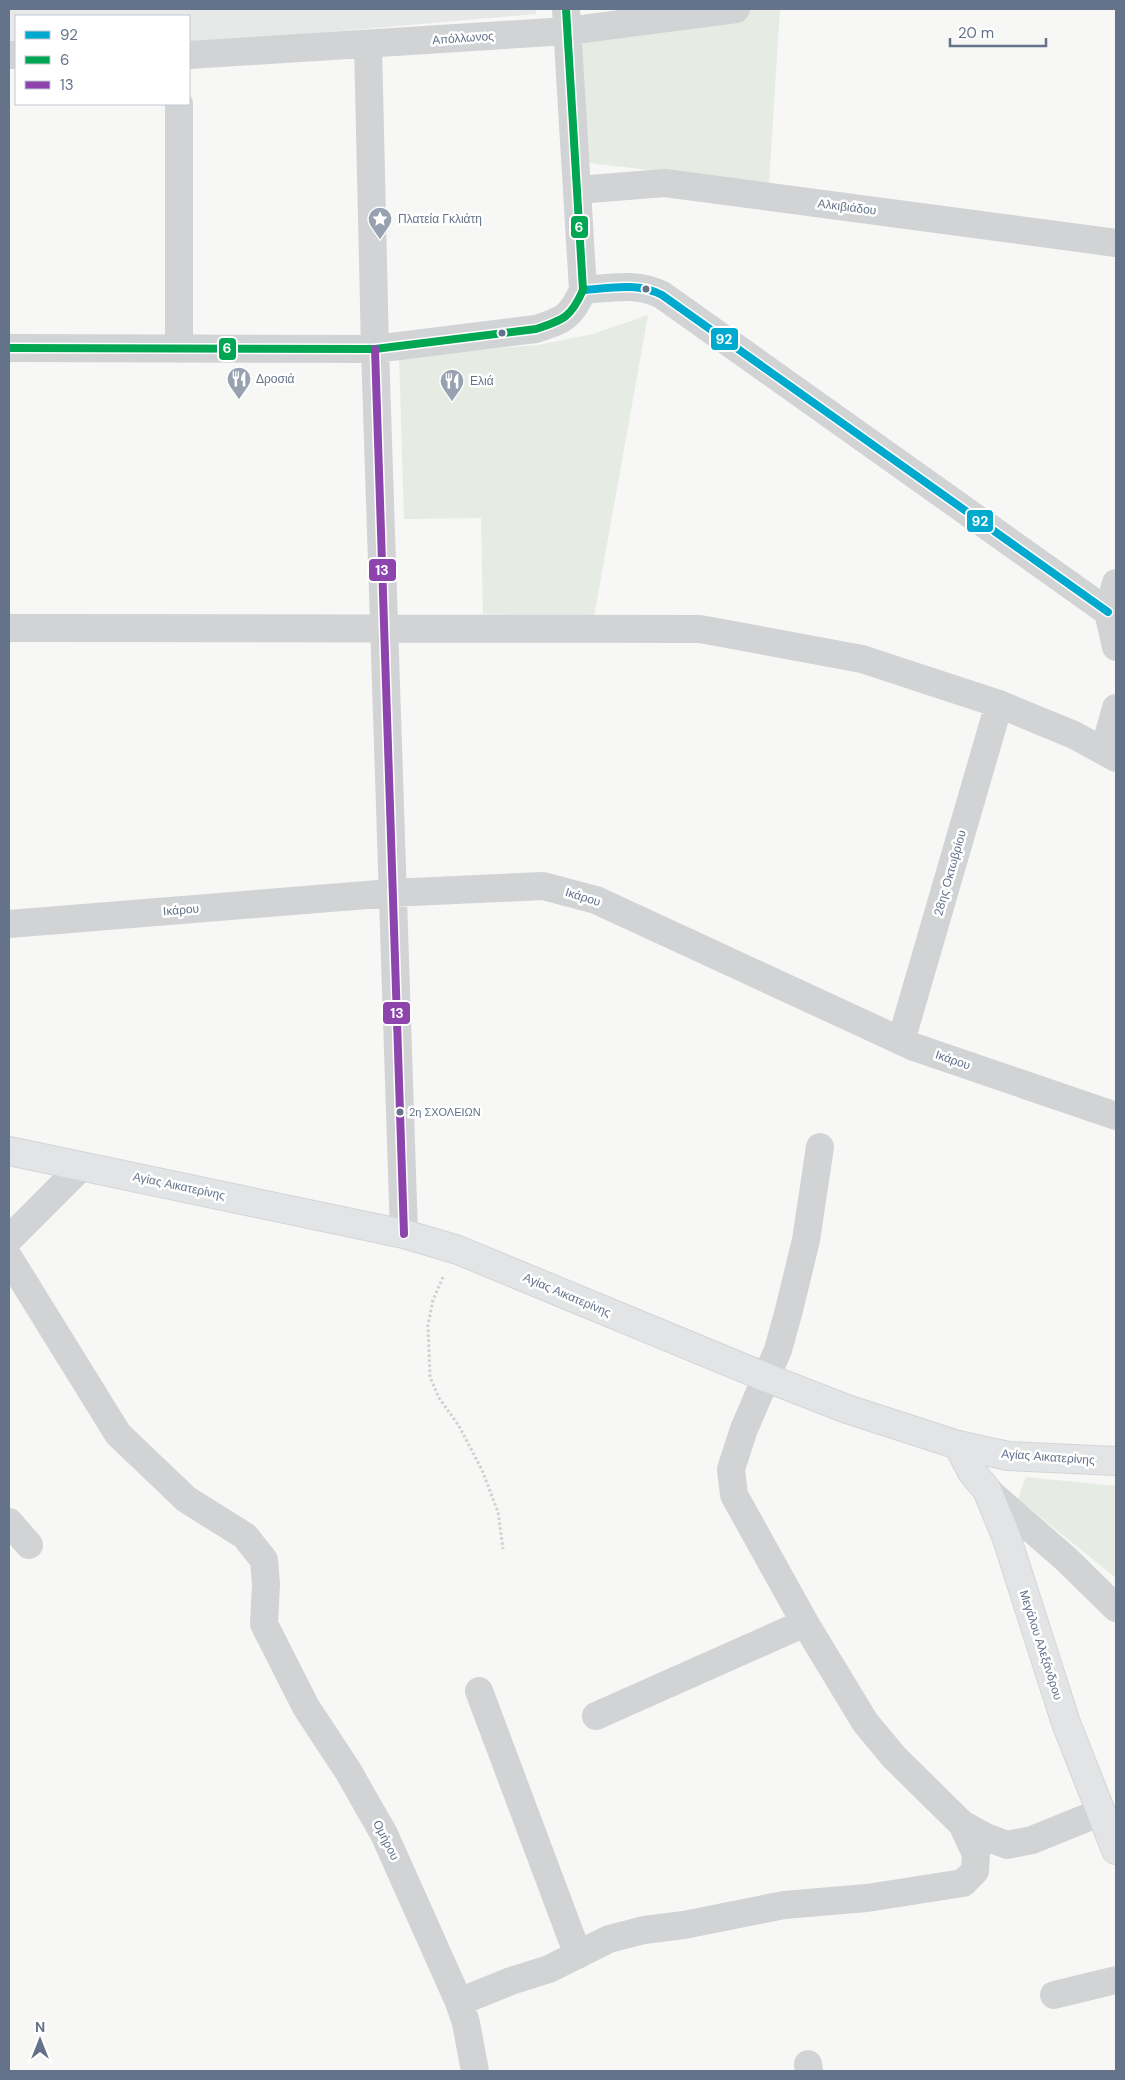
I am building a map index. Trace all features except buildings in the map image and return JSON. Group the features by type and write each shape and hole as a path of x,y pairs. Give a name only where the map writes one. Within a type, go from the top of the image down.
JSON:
{"street":[{"name":"Απόλλωνος","path":"190,55 368,44 567,20 736,9"},
{"path":"9,348 375,350 536,329 562,320 576,307 583,290 567,20"},
{"path":"368,44 391,893 404,1234"},
{"path":"178,105 179,349"},
{"name":"Αλκιβιάδου","path":"577,190 664,183 1116,243"},
{"path":"583,290 634,286 649,288 662,295 1108,612"},
{"path":"1116,583 1108,612 1116,647"},
{"path":"9,628 700,628 862,659 999,704 1074,735 1110,755 1116,708"},
{"name":"28ης Οκτωβρίου","path":"901,1041 999,704"},
{"name":"Ικάρου","path":"9,924 391,893 543,886 596,900 901,1041 1116,1116"},
{"path":"820,1146 806,1240 796,1284 778,1350 765,1378 731,1468 734,1495 805,1623 865,1722 894,1757 962,1824 986,1837 1007,1844 1032,1840 1101,1812"},
{"name":"Αγίας Αικατερίνης","path":"9,1151 404,1234 458,1250 765,1378 958,1446 1008,1456 1116,1461"},
{"path":"9,1239 82,1166"},
{"name":"Ομήρου","path":"9,1258 118,1434 186,1499 245,1536 264,1560 266,1584 264,1624 306,1707 348,1771 384,1834 459,2002 466,2023 476,2071"},
{"name":"Μεγάλου Αλεξάνδρου","path":"958,1446 972,1472 987,1490 1006,1536 1066,1723 1116,1850"},
{"path":"987,1490 1066,1559 1116,1608"},
{"path":"9,1522 29,1545"},
{"path":"596,1716 805,1623"},
{"path":"479,1691 578,1955"},
{"path":"459,2002 511,1981 549,1969 609,1939 644,1930 694,1924 784,1905 866,1898 964,1883 975,1871 976,1854 962,1824"},
{"path":"1054,1994 1116,1980"}],"path":[{"path":"458,1250 433,1300 428,1325 430,1377 439,1398 459,1426 482,1470 498,1512 503,1549"}],"shaded area":[{"path":"9,9 536,9 536,14 190,44 190,15 15,15 15,47 9,47"},
{"path":"721,9 780,9 769,184 581,162 579,19"},
{"path":"648,315 594,617 483,614 481,518 404,519 399,356 538,345 593,334"},
{"path":"1026,1477 1116,1486 1116,1578 1018,1499"}],"transit line":[{"name":"6","path":"9,348 375,349 536,329 560,320 575,306 583,290 566,9"},
{"name":"92","path":"583,290 633,287 643,288 662,295 1108,612"},
{"name":"13","path":"375,349 404,1234"}],"place":[{"name":"Πλατεία Γκλιάτη","path":"380,240"},
{"name":"Δροσιά","path":"239,400"},
{"name":"Ελιά","path":"452,402"},
{"name":"2η ΣΧΟΛΕΙΩΝ","path":"400,1112"}]}
